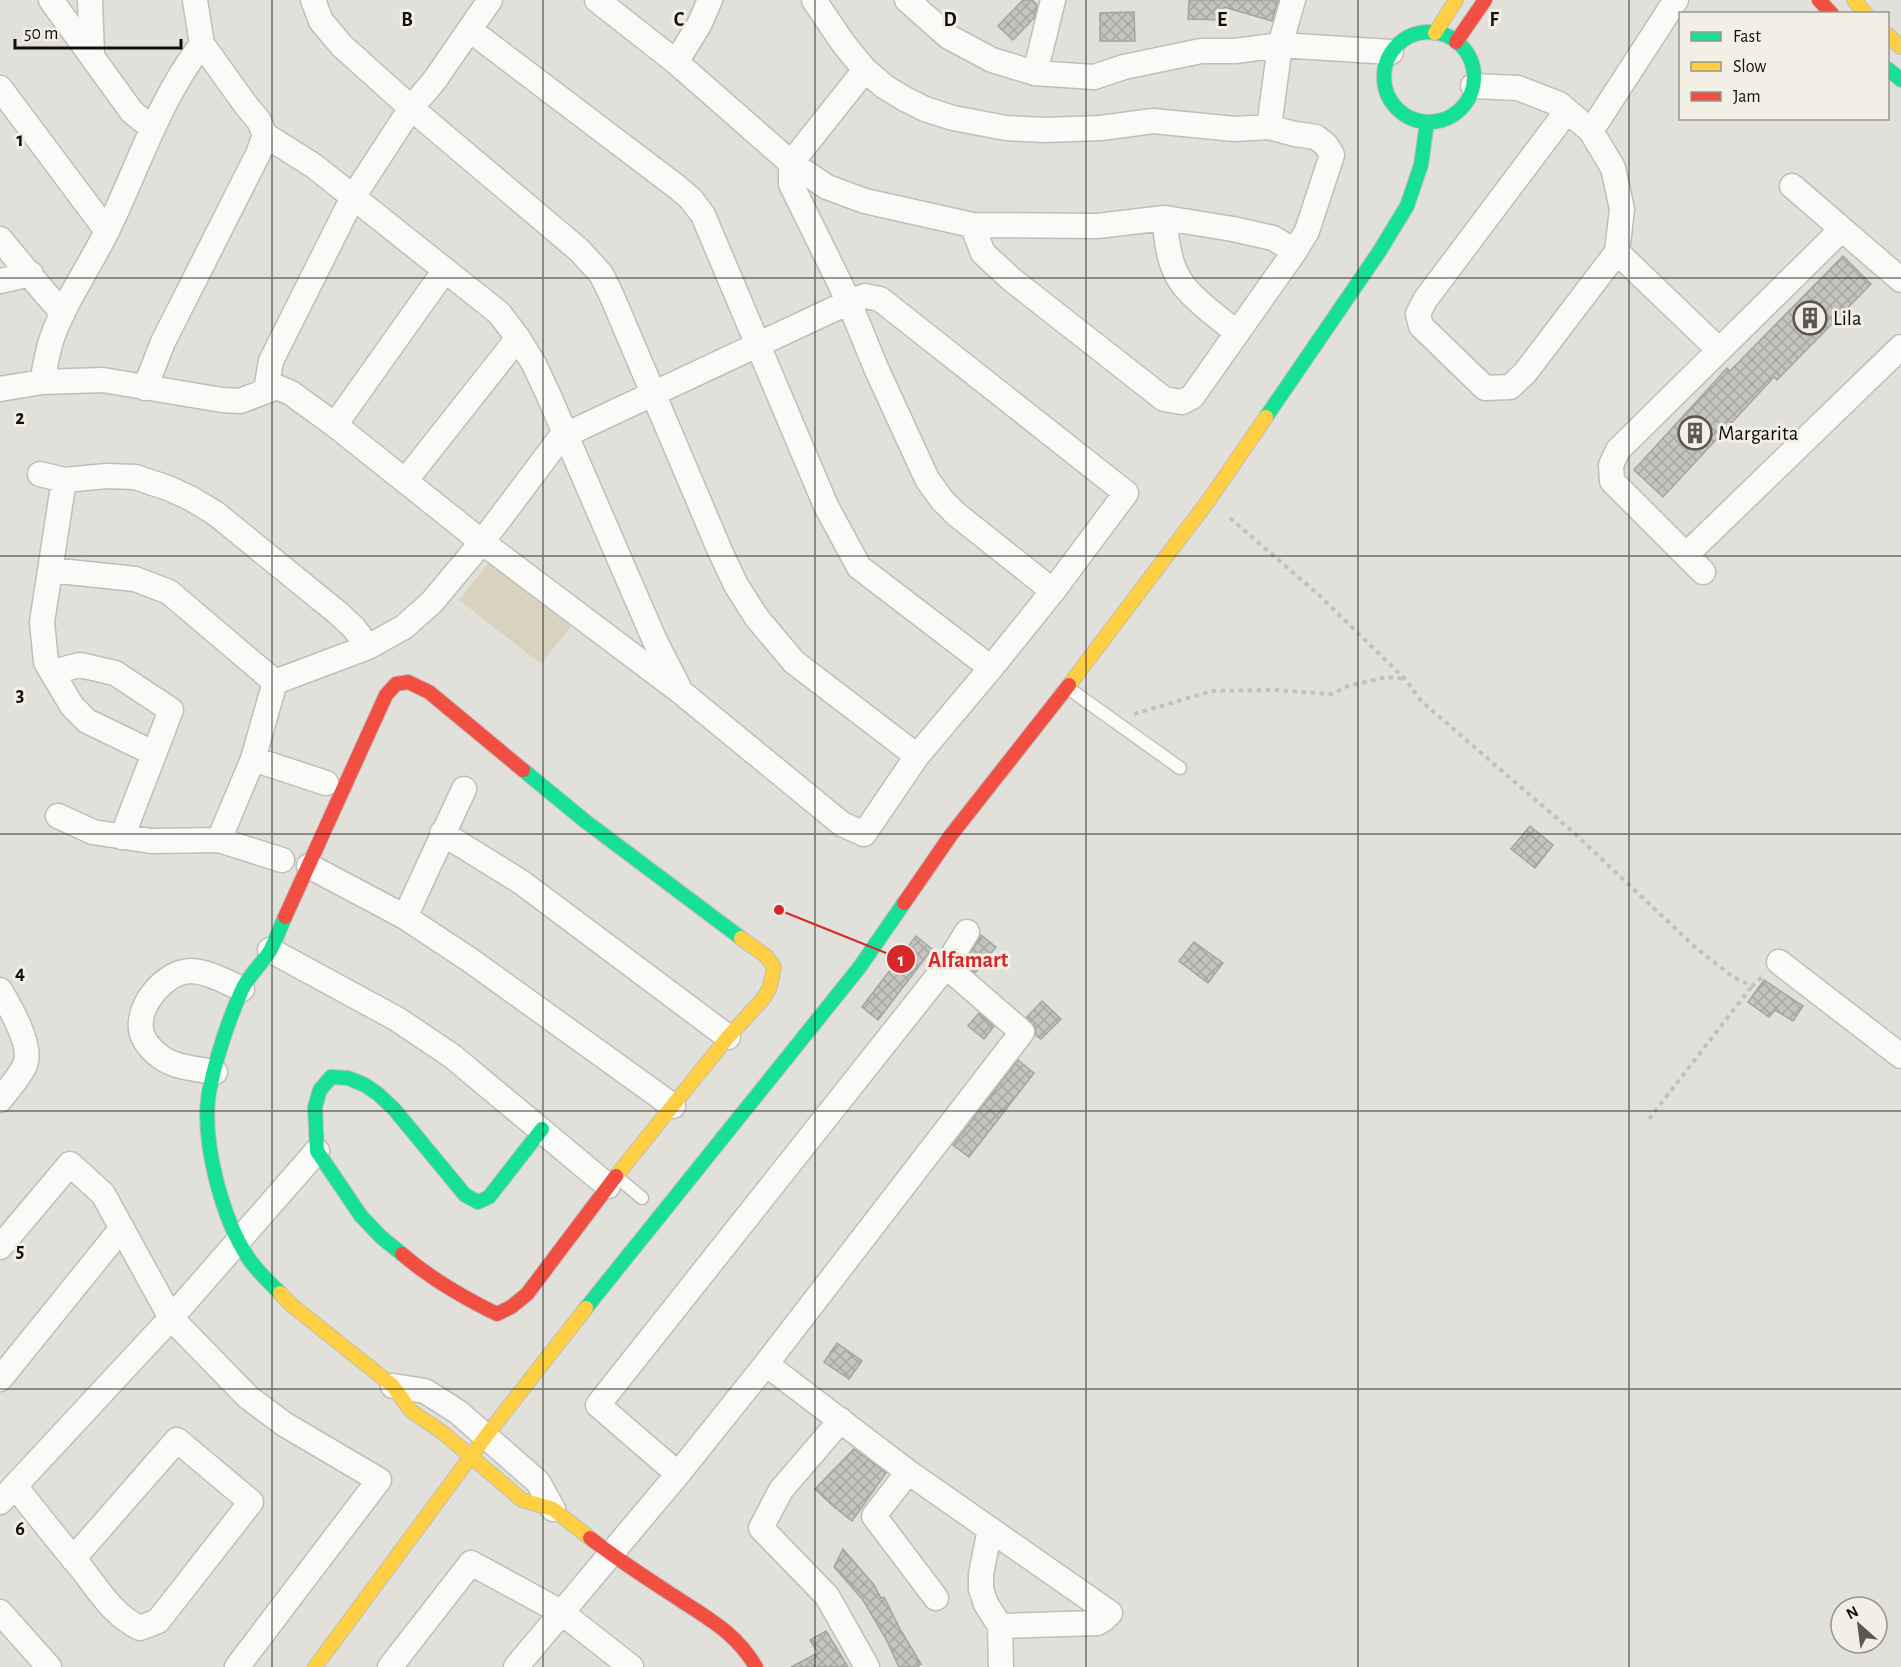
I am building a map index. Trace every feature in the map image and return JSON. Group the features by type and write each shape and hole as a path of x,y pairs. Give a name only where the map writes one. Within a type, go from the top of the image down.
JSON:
{"street":[{"path":"51,0 132,112 152,128"},
{"path":"90,0 92,56"},
{"path":"195,0 202,44 259,121 265,135 314,166 445,270 499,314 518,338 534,364 655,641 681,692"},
{"path":"313,0 321,21 342,46 592,263 611,294 724,560 736,585 757,618 794,662 917,756"},
{"path":"266,390 271,361 353,197 411,108 434,81 490,0"},
{"path":"597,0 676,62 790,163 827,187 865,201 972,225 1097,226 1165,218 1273,238 1296,251"},
{"path":"676,62 699,25 710,0"},
{"path":"814,0 843,44 865,70 885,87 925,109 953,118 1006,128 1045,130 1076,130 1153,121 1235,129 1269,127 1316,137 1326,145 1332,155 1307,231 1296,251 1192,397 1182,402 1164,399 1011,279 983,253 972,225"},
{"path":"907,0 949,37 992,60 1035,73 1094,77 1124,67 1201,51 1234,51 1280,45 1391,52"},
{"path":"1035,73 1053,0"},
{"path":"1269,127 1280,45 1293,0"},
{"path":"1435,33 1456,0"},
{"path":"1456,42 1485,0"},
{"path":"1591,131 1676,0"},
{"path":"1819,0 1830,12"},
{"path":"1854,0 1864,12"},
{"path":"470,30 691,199 703,214 826,506 859,567 991,668"},
{"path":"1422,33 1443,35 1456,42 1465,51 1474,74 1473,86 1468,98 1456,112 1440,120 1427,122 1405,116 1389,99 1385,88 1386,64 1391,52 1410,36 1422,33"},
{"path":"1889,37 1901,47"},
{"path":"42,382 51,341 63,313 107,231 152,128 190,59 202,44"},
{"path":"865,70 790,163 791,184 849,302 876,369 927,479 942,500 956,514 1053,591"},
{"path":"1889,71 1901,80"},
{"path":"1473,86 1518,88 1558,104 1567,111 1591,131 1613,168 1622,209 1617,252 1525,373 1510,387 1485,388 1421,326 1418,314 1425,300 1567,111"},
{"path":"0,88 107,231"},
{"path":"315,1667 486,1436 661,1213 859,968 951,835 1209,500 1373,261 1407,206 1421,165 1427,122"},
{"path":"144,388 162,342 258,154 265,135"},
{"path":"1792,186 1901,280"},
{"path":"1165,218 1166,239 1171,262 1182,285 1237,333"},
{"path":"1703,573 1612,481 1611,465 1618,450 1842,230"},
{"path":"0,239 63,313"},
{"path":"1617,252 1719,350"},
{"path":"335,425 445,270"},
{"path":"0,281 31,274"},
{"path":"0,389 42,382 103,380 222,400 240,401 277,387 291,393 335,425 482,542 681,692 842,824 864,834 917,756 1053,591 1126,493 880,298 865,296 566,434 556,441 482,542 432,602 404,627 368,647 275,682"},
{"path":"405,481 518,338"},
{"path":"1686,555 1901,347"},
{"path":"40,474 64,480 107,476 135,477 190,498 215,513 338,613 354,628 368,647"},
{"path":"64,480 42,622 46,662 72,706 87,721 153,753"},
{"path":"50,570 135,579 168,592 275,682"},
{"path":"52,672 80,665 115,673 171,710 122,837"},
{"path":"219,840 253,759 275,682"},
{"path":"542,1129 489,1197 478,1202 465,1195 394,1108 364,1085 348,1078 331,1077 320,1090 315,1107 317,1151 361,1216 381,1237 425,1274 453,1292 497,1314 511,1307 527,1294 612,1181 728,1037 762,999 770,987 774,967 766,956 585,821 429,692 408,682 396,684 386,695 270,950 242,989 225,1033 209,1094 208,1121 213,1168 238,1243 250,1261 289,1303 393,1386 411,1411 442,1432 522,1500 553,1509"},
{"path":"253,759 326,783"},
{"path":"405,917 464,789"},
{"path":"58,816 93,832 151,841 219,840 282,860"},
{"path":"442,833 521,882 728,1037"},
{"path":"309,866 405,917 470,960 673,1106"},
{"path":"678,1474 598,1405 946,966 967,932"},
{"path":"270,950 414,1030 452,1056 542,1129 612,1181"},
{"path":"1779,962 1901,1056"},
{"path":"516,1667 678,1474 766,1364 1022,1032 946,966"},
{"path":"214,1072 176,1065 161,1057 149,1046 140,1027 145,1007 152,993 178,972 200,972 242,989"},
{"path":"0,990 25,1043 26,1063 0,1100"},
{"path":"73,1559 177,1440 251,1502 158,1621 140,1628 122,1617 73,1559 7,1494 171,1318 317,1151"},
{"path":"0,1246 70,1164 103,1194 171,1318 248,1397 284,1424 379,1480 237,1667"},
{"path":"0,1379 122,1228"},
{"path":"766,1364 908,1472 1110,1613 1097,1623 1000,1626"},
{"path":"393,1386 425,1391 458,1412 538,1482 553,1509 609,1554 730,1633 748,1653 756,1667"},
{"path":"841,1420 781,1490 761,1528 827,1596 867,1667"},
{"path":"908,1472 874,1516 936,1598"},
{"path":"990,1529 981,1574 981,1589 986,1604 1000,1626 1001,1667"},
{"path":"390,1667 471,1563 561,1612 632,1667"},
{"path":"0,1612 43,1665"}],"lane":[{"path":"1067,687 1180,768"},
{"path":"612,1181 642,1198"}],"path":[{"path":"1209,500 1319,595 1406,680 1421,701 1574,833 1695,947 1733,976 1752,986"},
{"path":"1114,720 1212,691 1274,690 1332,694 1348,686 1387,677 1406,680"},
{"path":"1648,1119 1752,986 1779,962"}],"shaded area":[{"path":"494,556 576,620 541,664 459,600"}],"building":[{"path":"1023,0 1032,0 1037,5 1034,18 1013,40 998,26"},
{"path":"1189,0 1278,0 1272,21 1224,7 1223,20 1188,19"},
{"path":"1134,12 1135,41 1100,41 1100,13"},
{"path":"1843,256 1871,284 1777,380 1774,377 1663,497 1634,470 1727,368 1730,371"},
{"path":"1530,826 1553,845 1535,868 1511,849"},
{"path":"981,935 996,947 975,973 964,963"},
{"path":"916,936 932,949 878,1020 862,1007"},
{"path":"1194,942 1223,963 1208,983 1179,961"},
{"path":"1764,980 1803,1006 1793,1021 1775,1010 1769,1017 1748,1002"},
{"path":"1042,1001 1061,1019 1041,1039 1036,1035 1035,1027 1027,1017"},
{"path":"979,1013 994,1026 984,1039 968,1026"},
{"path":"1018,1060 1034,1073 969,1157 953,1145"},
{"path":"837,1343 862,1361 849,1379 824,1362"},
{"path":"854,1449 886,1473 852,1521 815,1489"},
{"path":"843,1549 874,1585 881,1598 884,1597 921,1664 918,1665 919,1667 899,1667 886,1639 863,1600 834,1567"},
{"path":"826,1631 848,1667 791,1667 818,1653 810,1640"}],"traffic: fast":[{"path":"1429,32 1446,36 1461,45 1470,60 1474,77 1470,94 1461,109 1446,118 1429,122 1412,118 1397,109 1388,94 1384,77 1388,60 1397,45 1412,36 1429,32"},
{"path":"1889,70 1901,80"},
{"path":"1266,417 1379,252 1407,206 1421,165 1427,122"},
{"path":"523,770 585,821 741,938"},
{"path":"586,1308 859,968 904,903"},
{"path":"280,1293 249,1259 230,1223 211,1155 207,1111 209,1092 222,1041 236,1004 247,981 270,951 285,917"},
{"path":"402,1254 381,1237 361,1216 317,1151 315,1107 320,1090 331,1077 348,1078 365,1085 378,1094 394,1109 465,1195 478,1202 489,1197 542,1129"}],"traffic: slow":[{"path":"1435,33 1456,0"},
{"path":"1854,0 1864,12"},
{"path":"1889,36 1901,47"},
{"path":"1069,685 1209,500 1266,417"},
{"path":"616,1176 728,1037 763,999 770,987 774,967 766,956 741,938"},
{"path":"280,1293 289,1303 393,1386 411,1411 442,1432 522,1500 553,1509 590,1538"},
{"path":"315,1667 486,1436 586,1308"}],"traffic: jam":[{"path":"1456,42 1485,0"},
{"path":"1819,0 1830,12"},
{"path":"285,917 386,695 396,684 408,682 429,692 523,770"},
{"path":"904,903 951,835 1069,685"},
{"path":"402,1254 447,1287 497,1314 511,1307 527,1294 616,1176"},
{"path":"590,1538 721,1628 740,1645 756,1667"}],"place":[{"name":"Lila","path":"1810,318"},
{"name":"Margarita","path":"1695,433"},
{"name":"Alfamart","path":"779,910"}]}
